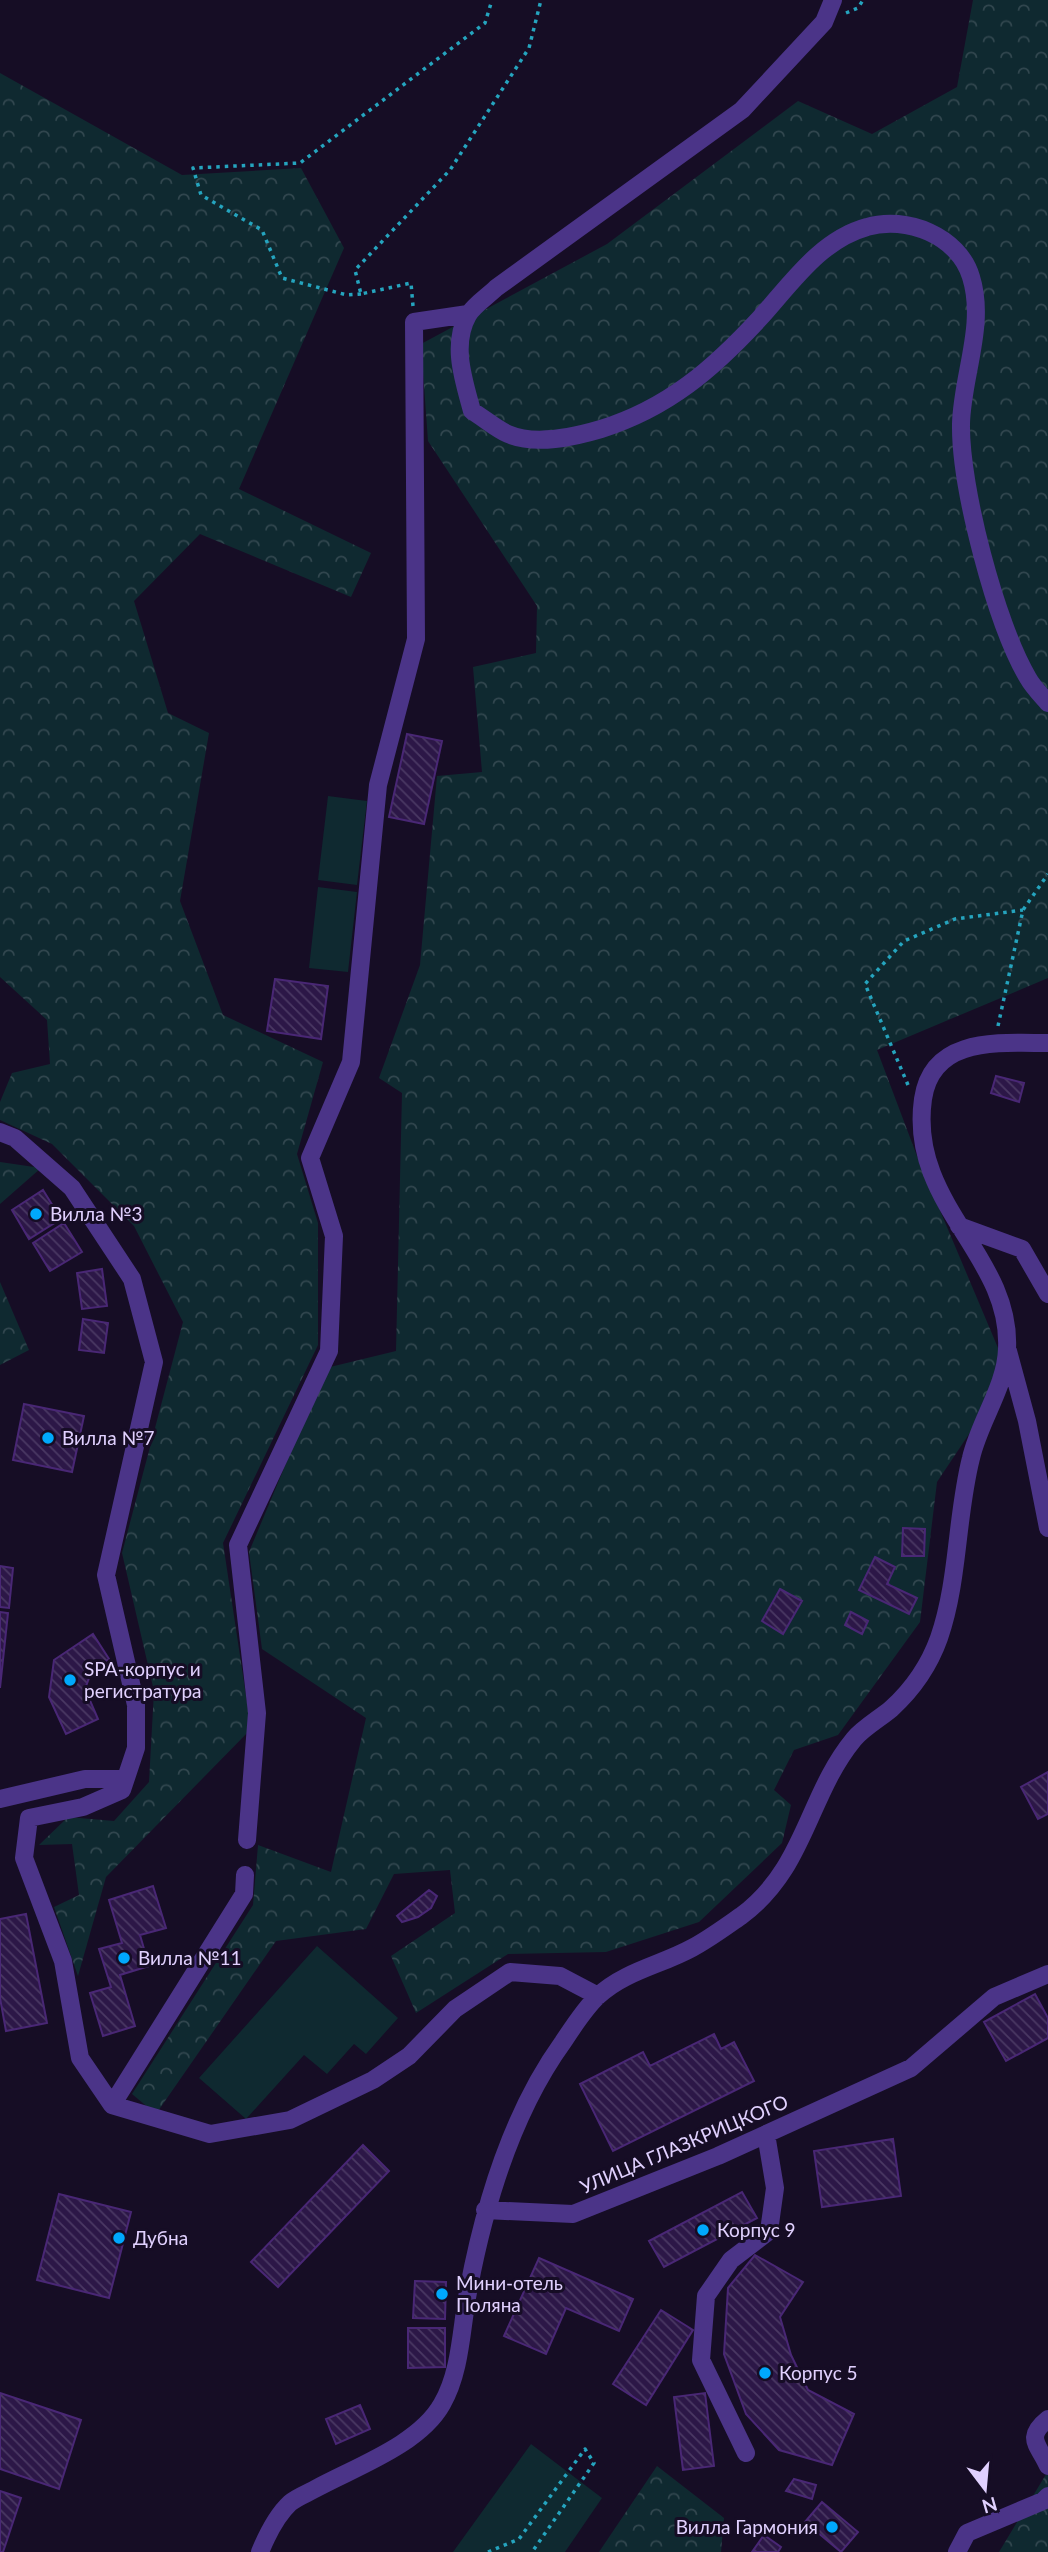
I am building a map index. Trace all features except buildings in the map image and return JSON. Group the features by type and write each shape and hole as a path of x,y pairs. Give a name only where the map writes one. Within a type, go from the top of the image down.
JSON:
{"street":[{"path":"833,0 824,22 742,110 496,288 468,314 460,340 461,372 472,411 509,434 544,439 577,436 628,420 665,403 715,364 831,243 868,226 902,223 935,235 956,250 971,276 976,311 961,422 964,481 1001,616 1028,679 1048,703"},
{"path":"247,1840 257,1713 238,1545 329,1351 334,1236 310,1158 351,1062 378,785 416,639 414,322 468,314"},
{"path":"1048,1043 994,1043 961,1050 938,1062 925,1083 921,1114 925,1154 933,1180 1001,1300 1008,1350 1027,1421 1048,1528"},
{"path":"5,1136 72,1188 132,1279 153,1362 106,1574 136,1705 136,1748 122,1790 83,1807 29,1818 24,1858 63,1961 80,2058 111,2105 209,2134 290,2120 373,2080 409,2056 455,2009 510,1972 560,1976 598,1996"},
{"path":"959,1226 1022,1249 1048,1294"},
{"path":"260,2552 267,2533 290,2503 395,2449 442,2406 458,2359 485,2210 523,2110 560,2046 598,1996 629,1975 691,1948 744,1914 781,1878 832,1776 855,1738 896,1704 921,1676 937,1643 950,1601 970,1462 1008,1350"},
{"path":"0,1799 85,1779 125,1779"},
{"path":"111,2105 244,1894 245,1875"},
{"name":"УЛИЦА ГЛАЗКРИЦКОГО","path":"485,2210 573,2214 766,2134 911,2068 994,1997 1048,1974"},
{"path":"746,2453 701,2360 706,2296 731,2260 769,2231 775,2188 766,2134"},
{"path":"1048,2419 1038,2427 1034,2436 1038,2450 1048,2466"},
{"path":"957,2552 967,2533 1043,2501 1048,2496"}],"path":[{"path":"414,322 411,283 347,295 282,278 262,230 201,195 193,168 300,163 485,23 492,0"},
{"path":"361,294 355,270 450,170 529,48 541,0"},
{"path":"994,1043 1023,910 1048,874"},
{"path":"921,1114 866,984 904,941 955,919 1023,910"},
{"path":"488,2552 519,2539 585,2449 594,2463 532,2552"}],"green space":[{"path":"973,0 1048,0 1048,978 877,1050 917,1156 1009,1374 937,1482 920,1622 838,1735 794,1750 774,1790 791,1805 782,1843 699,1922 606,1952 508,1954 416,2013 391,1956 455,1913 450,1870 394,1874 366,1929 276,1941 156,2114 132,2094 253,1905 258,1845 331,1872 366,1718 262,1649 249,1552 326,1368 396,1351 402,1093 379,1078 420,965 437,776 482,772 473,667 536,653 537,606 428,441 421,344 607,244 798,101 872,134 957,87"},
{"path":"0,73 182,175 301,168 344,248 239,489 371,553 351,597 200,534 134,601 168,713 209,733 180,901 223,1015 323,1062 297,1154 318,1223 318,1345 223,1543 251,1729 106,1877 78,1976 54,1907 79,1895 72,1844 39,1845 68,1817 114,1821 149,1782 154,1691 122,1553 183,1322 134,1226 52,1144 0,1120 0,1102 12,1073 50,1064 47,1020 0,977"},
{"path":"328,796 367,801 357,885 318,880"},
{"path":"318,887 357,892 348,972 309,968"},
{"path":"0,1162 41,1168 0,1204"},
{"path":"0,1282 29,1350 0,1365"},
{"path":"317,1946 398,2018 366,2054 354,2044 327,2074 304,2055 246,2119 199,2078"},
{"path":"531,2444 602,2498 565,2552 453,2552"},
{"path":"657,2466 724,2518 721,2552 599,2552"},
{"path":"1048,2471 1048,2552 999,2552"}],"place":[{"name":"Вилла №3","path":"36,1214"},
{"name":"Вилла №7","path":"48,1438"},
{"name":"SPA-корпус и регистратура","path":"70,1680"},
{"name":"Вилла №11","path":"124,1958"},
{"name":"Корпус 9","path":"703,2230"},
{"name":"Дубна","path":"119,2238"},
{"name":"Мини-отель Поляна","path":"442,2294"},
{"name":"Корпус 5","path":"765,2373"},
{"name":"Вилла Гармония","path":"832,2527"}]}
